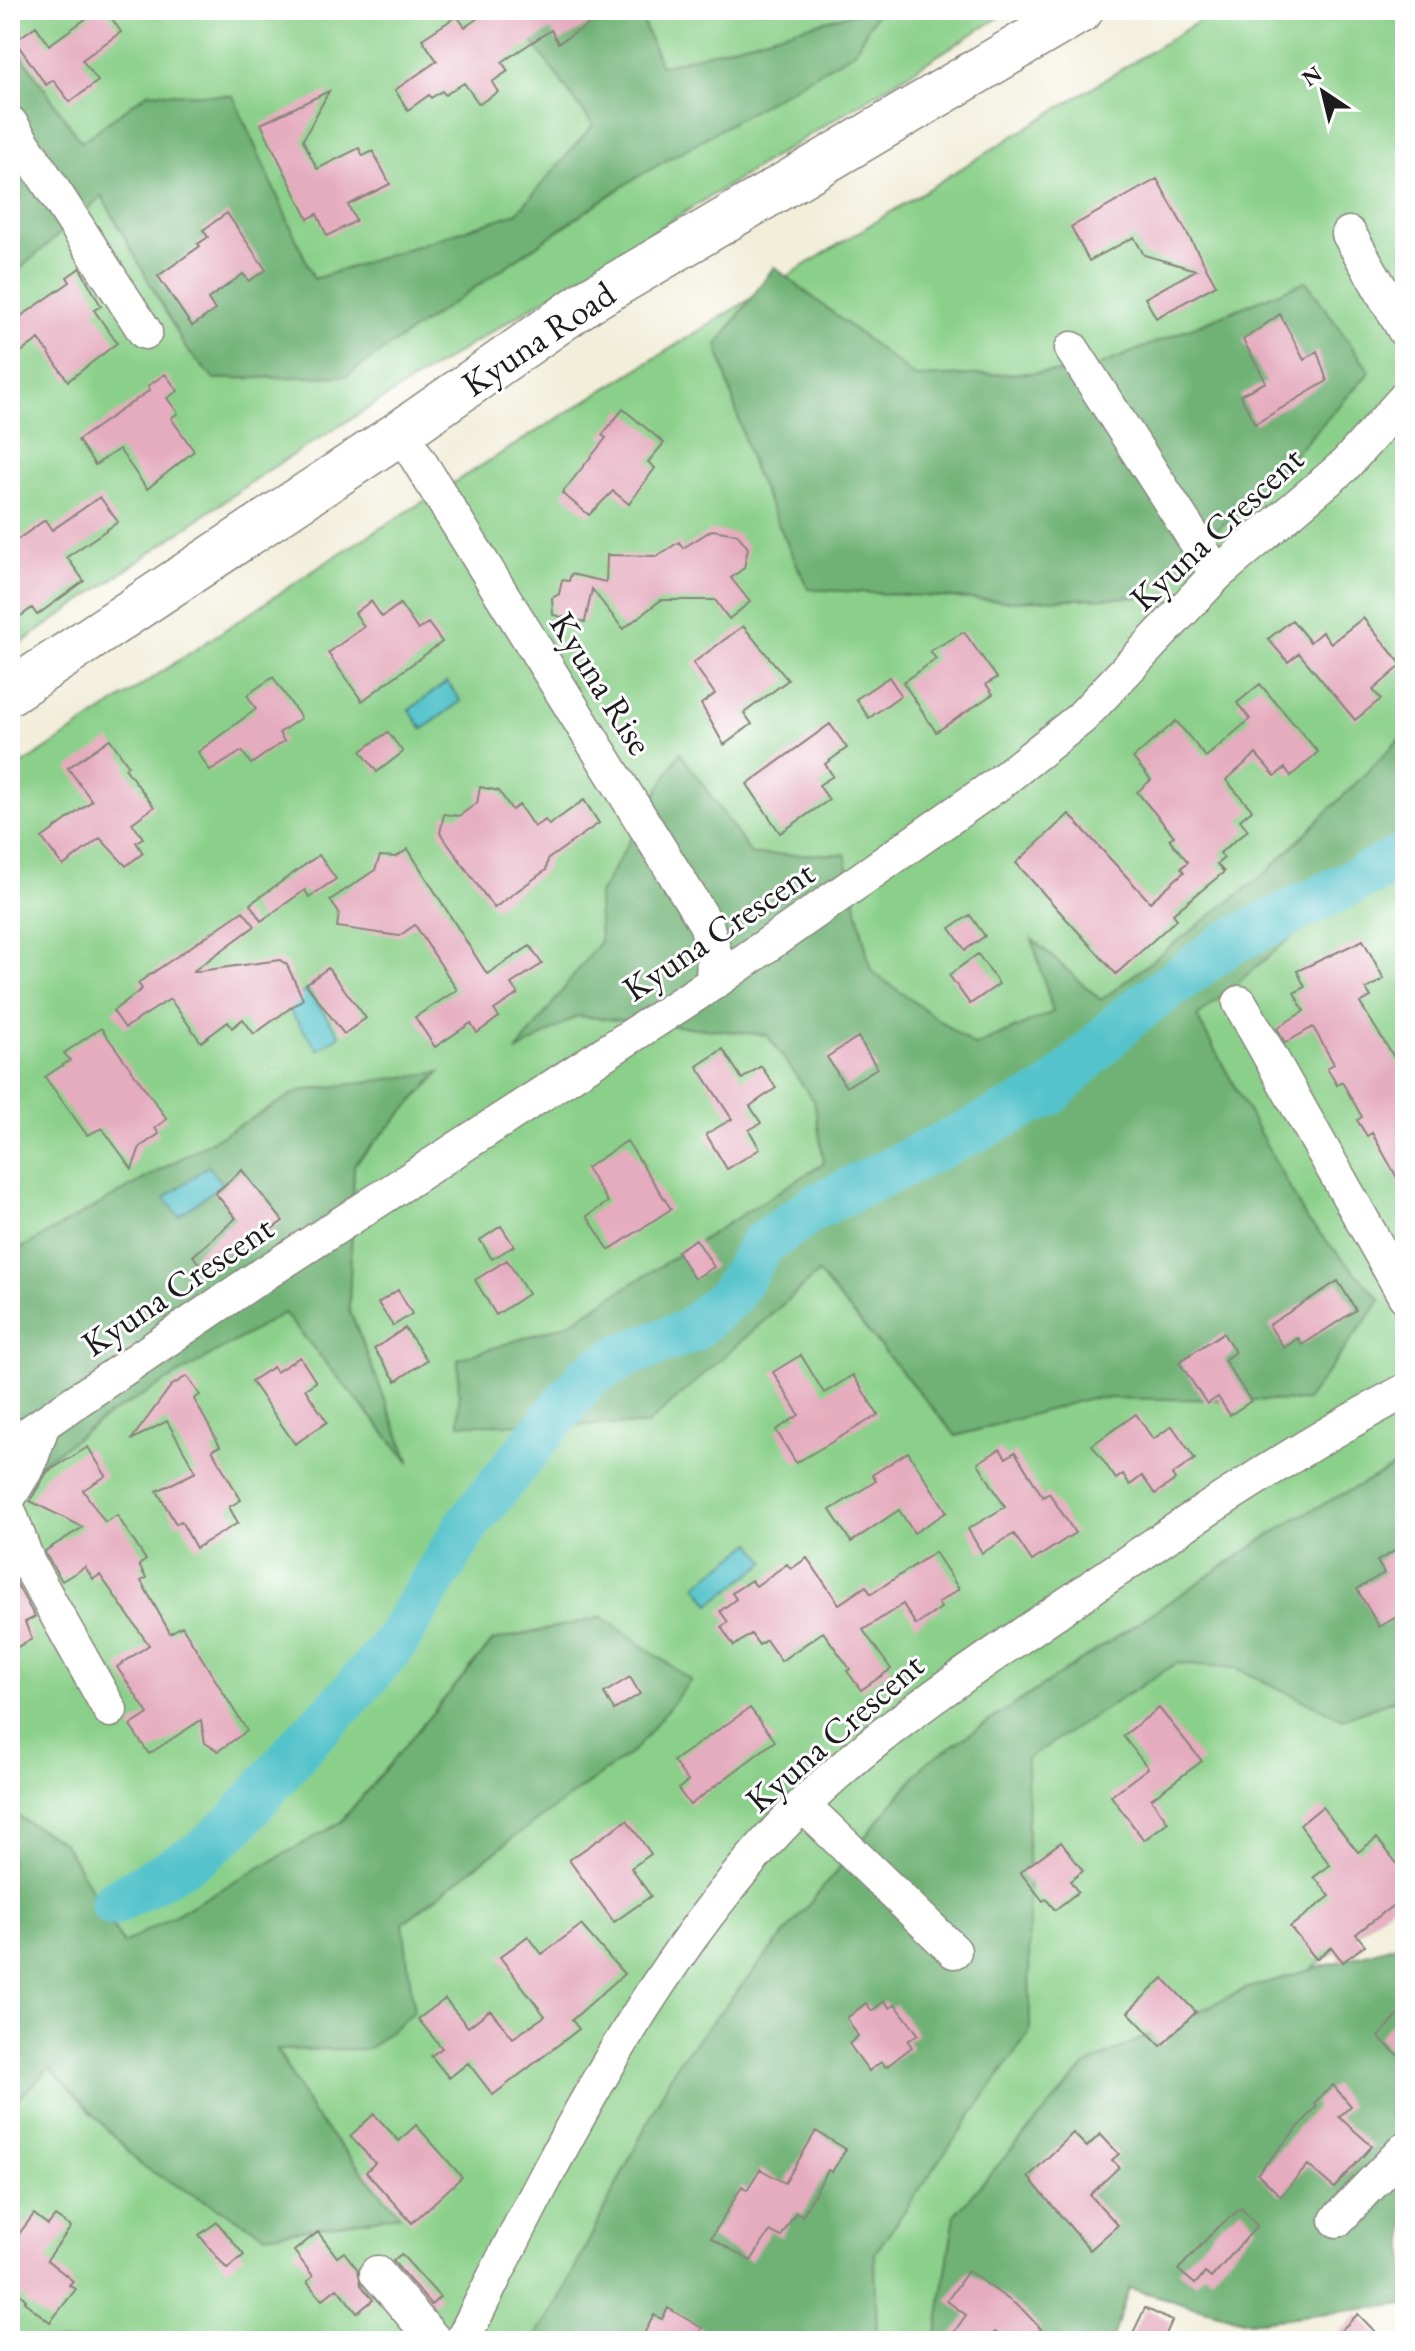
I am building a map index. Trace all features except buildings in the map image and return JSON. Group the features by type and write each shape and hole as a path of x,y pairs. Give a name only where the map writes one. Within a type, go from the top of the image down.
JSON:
{"main road":[{"name":"Kyuna Road","path":"10,692 401,432 588,301 1081,10"}],"street":[{"path":"10,123 145,332"},
{"path":"1349,234 1405,331"},
{"path":"1072,349 1217,574"},
{"name":"Kyuna Crescent","path":"10,1446 253,1281 713,983 933,832 1027,762 1081,718 1217,574 1344,466 1387,422 1405,398"},
{"name":"Kyuna Rise","path":"401,432 706,924 714,952 713,983"},
{"path":"1240,1003 1405,1296"},
{"name":"Kyuna Crescent","path":"462,2341 546,2174 647,1996 756,1855 803,1805 879,1737 960,1676 1222,1498 1322,1435 1405,1391"},
{"path":"10,1495 29,1464 43,1424"},
{"path":"10,1514 28,1563 110,1710"},
{"path":"803,1805 954,1951"},
{"path":"1337,2220 1405,2149"},
{"path":"377,2273 435,2341"}],"green space":[{"path":"10,10 1011,10 267,471 10,651"},
{"path":"509,10 638,10 661,66 865,10 878,10 854,52 629,182 346,376 214,379 186,349 102,196 11,277 10,38 81,142 149,92 233,96 314,279 517,213 593,125"},
{"path":"1217,10 1405,10 1405,1894 1243,2025 1046,2341 10,2341 10,2106 50,2068 143,2167 400,2216 312,2113 277,2049 368,2049 403,1923 511,1839 493,1641 340,1823 123,1944 64,1843 10,1812 10,1485 107,1416 284,1312 409,1460 349,1309 354,1164 439,1073 300,1091 10,1255 10,773 337,555"},
{"path":"774,267 915,377 1086,371 1306,281 1370,372 1262,490 1142,597 1003,601 808,589 753,469 717,345"},
{"path":"1405,734 1405,841 1197,1017 1307,1220 1381,1300 1306,1401 1090,1398 956,1436 818,1273 647,1425 459,1424 458,1359 568,1324 824,1163 814,1101 767,1035 577,1016 516,1052 600,941 598,896 680,752 752,855 845,854 871,971 975,1046 1053,1012 1032,939 1101,1000 1266,873"},
{"path":"440,1072 354,1165 349,1309 410,1463 284,1313 107,1416 10,1485 10,1255 300,1091"},
{"path":"1405,1462 1405,1695 1343,1719 1236,1668 1177,1663 1027,1759 1030,2032 875,2253 877,2341 532,2341 559,2301 676,2065 926,1763 1296,1518"},
{"path":"603,1617 691,1680 635,1750 511,1839 403,1923 414,2012 368,2049 277,2050 312,2113 400,2215 266,2235 143,2167 50,2068 10,2106 10,1812 64,1843 123,1944 340,1823 493,1641"},
{"path":"1400,1944 1405,1959 1405,2304 1250,2322 1129,2288 1112,2341 935,2341 955,2214 1086,2065 1245,1989"}],"water":[{"path":"447,682 461,701 423,729 409,710"},
{"path":"307,990 340,1035 318,1050 286,1006"},
{"path":"208,1166 222,1184 179,1216 165,1198"},
{"path":"752,1543 766,1562 710,1604 696,1585"}],"waterway":[{"path":"113,1903 201,1853 239,1820 303,1743 344,1702 395,1643 469,1522 587,1377 623,1356 690,1331 731,1295 761,1245 815,1207 1050,1093 1128,1017 1227,944 1405,856"}]}
